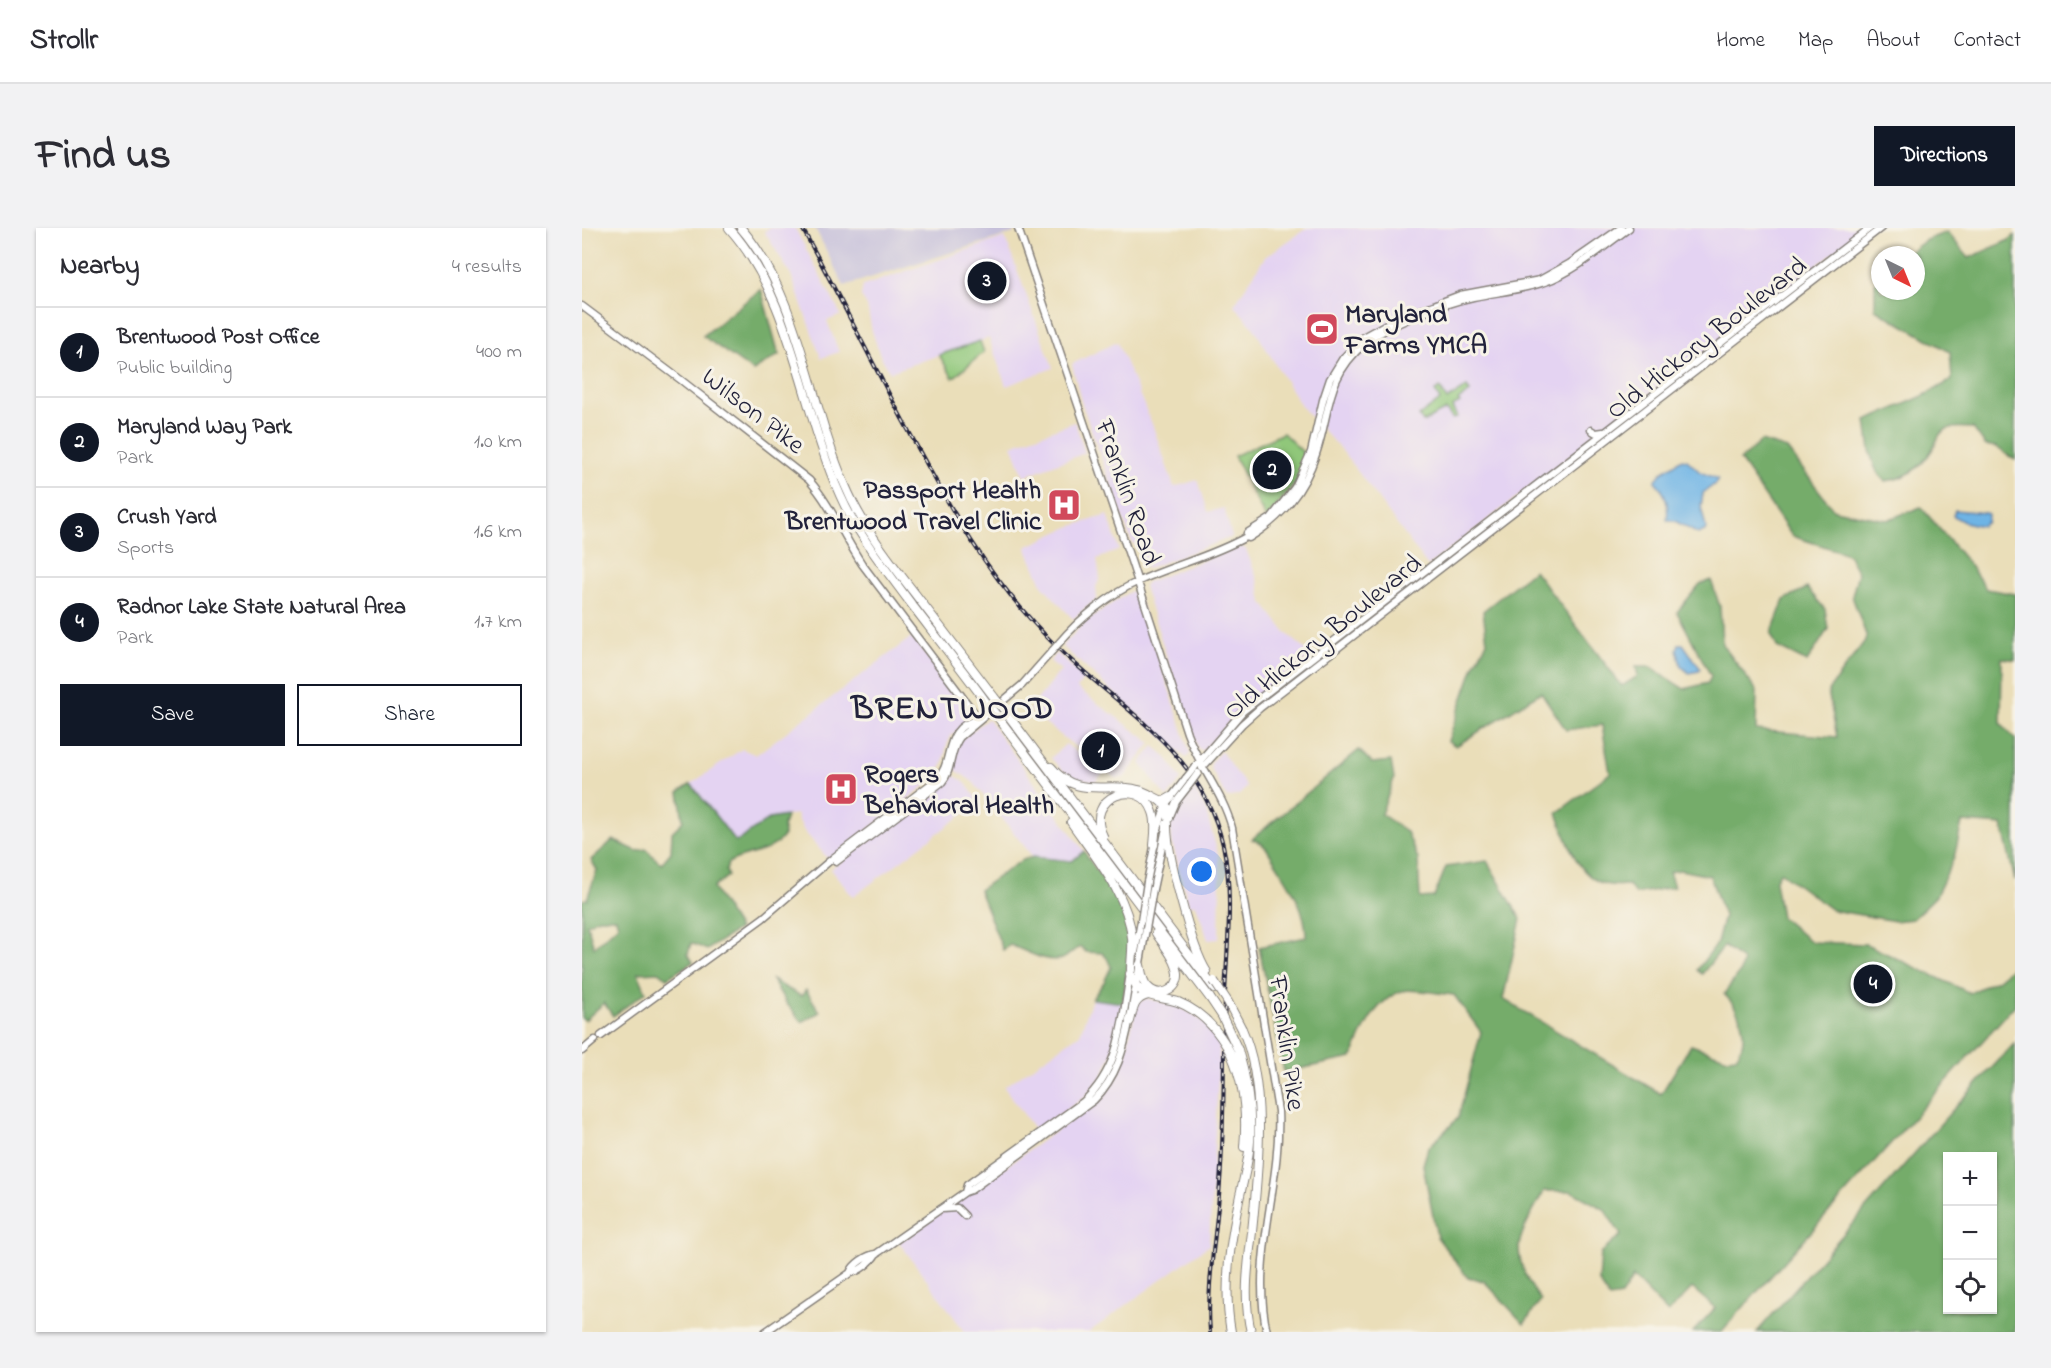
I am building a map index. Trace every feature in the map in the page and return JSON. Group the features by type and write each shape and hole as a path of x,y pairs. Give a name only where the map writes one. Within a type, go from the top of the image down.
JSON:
{"highway":[{"path":"729,228 753,260 772,298 829,470 849,513 875,556 1222,1016 1247,1085 1251,1123 1248,1156 1227,1277 1231,1332"},
{"path":"741,228 762,256 779,290 836,462 859,515 885,555 1054,771 1070,782 1087,788 1139,790 1162,802 1168,808 1168,844 1198,955 1240,1030 1258,1100 1256,1189 1246,1281 1248,1321 1251,1332"},
{"path":"1005,711 1214,985"},
{"path":"1044,778 1055,799 1122,900 1129,920 1132,939 1131,972 1136,985 1148,995 1178,1002 1207,1019 1234,1052"},
{"path":"1116,858 1098,821 1103,806 1118,794 1138,795 1152,808 1155,822 1154,845"},
{"path":"1162,802 1171,797"},
{"path":"1121,882 1175,964 1178,973 1177,981 1167,991 1160,993 1153,991 1145,983 1140,965"},
{"path":"1130,1021 1136,1001 1148,995"}],"main road":[{"name":"Franklin Road","path":"1018,228 1178,709 1201,764"},
{"path":"582,1051 763,918 942,782 949,772 957,742 979,719 1022,686 1059,643 1090,612 1137,582 1225,548 1246,537 1249,538 1267,527 1310,471 1319,445 1326,397 1349,350 1373,333 1413,316 1492,291 1546,281 1572,269 1621,228"},
{"path":"1595,250 1629,228"},
{"name":"Old Hickory Boulevard","path":"1858,242 1870,228"},
{"name":"Old Hickory Boulevard","path":"1201,764 1255,712 1778,303 1858,242 1881,228"},
{"name":"Wilson Pike","path":"582,306 809,480 825,500 865,568 979,719"},
{"name":"Old Hickory Boulevard","path":"1171,797 1188,781 1243,711 1606,431 1663,392"},
{"path":"1591,430 1596,433 1606,431"},
{"name":"Franklin Pike","path":"1201,764 1221,797 1232,828 1277,1102 1279,1127 1277,1157 1262,1272 1262,1302 1267,1332"},
{"name":"Old Hickory Boulevard","path":"765,1332 849,1273 870,1255 876,1254 971,1190 1099,1096 1116,1071 1125,1042 1168,821 1188,781"},
{"name":"Old Hickory Boulevard","path":"965,1192 967,1185 1091,1095 1107,1074 1117,1048 1162,802"},
{"path":"941,1209 957,1208 965,1216"}],"shaded area":[{"path":"770,228 795,228 841,315 827,321 839,352 821,358 791,275 764,231"},
{"path":"815,228 1012,228 1014,233 844,286"},
{"path":"1307,228 1865,228 1428,566 1344,453 1301,406 1253,327 1234,305 1265,257"},
{"path":"1005,237 1053,368 1006,386 989,338 890,372 880,355 867,306 861,296 863,286"},
{"path":"1117,342 1152,424 1174,487 1198,480 1208,512 1224,508 1232,537 1146,569 1140,551 1131,540 1119,507 1081,401 1072,364"},
{"path":"1075,422 1085,453 1024,476 1012,445"},
{"path":"1108,515 1119,550 1097,559 1100,578 1096,587 1097,599 1073,619 1043,586 1026,547 1069,527"},
{"path":"1240,546 1246,549 1258,581 1262,602 1286,633 1312,655 1244,706 1204,750 1201,750 1190,729 1144,586 1147,582"},
{"path":"1131,591 1138,595 1165,676 1190,754 1186,758 1062,646 1087,620"},
{"path":"913,636 974,716 951,736 946,747 944,761 936,777 829,860 804,831 796,814 769,819 736,842 691,784 742,749 756,755"},
{"path":"1057,653 1084,678 1077,688 1151,743 1124,778 1115,778 1029,710 1061,670 1050,661"},
{"path":"988,719 1084,851 1072,861 1033,857 973,782 953,768 956,749 961,739"},
{"path":"1066,744 1103,773 1095,782 1071,776 1051,758"},
{"path":"1154,746 1167,758 1181,779 1167,798 1140,763"},
{"path":"1221,751 1247,787 1239,795 1227,798 1210,767"},
{"path":"951,774 964,781 979,802 853,897 831,869 939,788"},
{"path":"1194,788 1206,811 1218,854 1219,939 1208,940 1196,904 1189,906 1172,842 1170,828 1172,819 1179,806"},
{"path":"1146,998 1178,1006 1193,1014 1206,1024 1220,1044 1209,1245 1089,1332 965,1332 899,1242 1094,1104 1112,1084 1119,1072 1137,1004"},
{"path":"1092,999 1123,1003 1112,1054 1102,1077 1085,1097 1036,1131 1004,1087 1080,1034"}],"green space":[{"path":"1947,232 1969,258 2015,235 2015,460 1996,447 1985,445 1973,428 1951,428 1941,434 1928,456 1918,467 1899,478 1885,481 1873,461 1866,421 1923,396 1952,380 1950,352 1875,309 1875,300 1925,300 1925,246 1918,246 1926,240"},
{"path":"761,289 779,355 753,371 703,336"},
{"path":"980,341 984,352 953,378 939,355"},
{"path":"1467,387 1470,392 1458,400 1460,403 1452,407 1457,417 1453,419 1446,410 1423,422 1419,416 1440,400 1435,391 1440,388 1447,400"},
{"path":"1283,433 1308,457 1299,479 1266,519 1234,456"},
{"path":"1761,441 1787,449 1834,510 1887,520 1921,507 1969,564 1986,589 2015,594 2015,660 2002,658 2001,724 2015,739 2015,881 2002,825 1962,822 1954,858 1936,896 1913,919 1895,921 1832,910 1780,872 1775,881 1781,917 1811,942 1866,944 1970,993 1997,980 2015,965 2015,1005 1721,1332 1693,1332 1715,1308 1692,1288 1668,1313 1633,1277 1621,1296 1609,1298 1599,1282 1601,1253 1621,1235 1604,1209 1571,1191 1544,1191 1522,1235 1519,1248 1523,1269 1529,1283 1541,1300 1524,1324 1484,1281 1468,1278 1437,1237 1423,1165 1428,1148 1458,1118 1481,1032 1454,995 1406,990 1392,996 1376,1010 1364,1028 1352,1058 1284,1072 1259,947 1306,937 1305,925 1298,902 1287,881 1267,849 1252,839 1359,750 1372,763 1391,761 1394,779 1381,814 1407,832 1418,859 1420,898 1434,897 1446,867 1487,861 1521,919 1503,999 1661,1094 1691,1045 1728,1058 1736,1057 1743,1041 1742,1024 1735,1008 1724,994 1740,972 1743,961 1724,946 1702,974 1697,970 1717,943 1724,916 1710,876 1680,870 1669,872 1674,887 1635,894 1629,885 1610,885 1589,876 1569,846 1557,813 1610,773 1602,725 1566,730 1541,692 1456,746 1448,741 1474,666 1487,642 1483,611 1534,570 1622,686 1638,676 1636,667 1650,667 1684,689 1708,683 1711,676 1677,612 1700,584 1711,580 1720,607 1722,644 1757,691 1756,730 1837,737 1828,691 1867,638 1852,596 1858,573 1848,554 1792,536 1740,460"},
{"path":"1807,588 1825,609 1828,629 1807,662 1777,647 1771,634 1784,600"},
{"path":"691,784 736,842 769,819 786,816 783,826 784,835 772,847 728,863 726,871 728,876 713,888 739,929 707,950 691,943 688,954 693,962 667,978 659,972 638,973 646,992 613,1016 604,1003 585,1020 582,1018 582,900 587,899 597,870 591,860 613,840 637,851 646,849 661,864 671,852 672,832 683,821 679,792","holes":["598,918 616,918 618,925 594,947 587,924"]},
{"path":"1084,851 1116,898 1126,923 1128,949 1123,1003 1092,999 1111,967 1102,953 1086,952 1081,947 1064,958 1051,960 1010,945 1003,950 979,890 1022,860 1033,857 1072,861"},
{"path":"772,980 801,996 806,990 820,1012 802,1022"},
{"path":"2015,1043 2015,1332 1757,1332 1950,1113"}],"water":[{"path":"1682,459 1687,460 1700,472 1718,479 1703,493 1701,507 1706,528 1698,534 1675,521 1667,520 1666,499 1655,481 1662,472"},
{"path":"1955,510 1986,513 1987,522 1982,526 1964,522 1953,516"},
{"path":"1679,644 1683,644 1700,668 1699,671 1689,673 1681,666 1677,649"}],"railway":[{"path":"802,228 950,506 988,565 1032,621 1058,648 1133,713 1178,758 1197,783 1212,812 1223,845 1229,901 1223,1135 1211,1276 1210,1332"}],"place":[{"name":"Crush Yard","path":"987,281"},
{"name":"Maryland Farms YMCA","path":"1322,329"},
{"name":"Maryland Way Park","path":"1272,470"},
{"name":"Passport Health Brentwood Travel Clinic","path":"1064,505"},
{"name":"Brentwood Post Office","path":"1101,751"},
{"name":"Rogers Behavioral Health","path":"841,789"},
{"name":"Radnor Lake State Natural Area","path":"1873,984"}],"district":[{"name":"BRENTWOOD","path":"953,706"}]}
